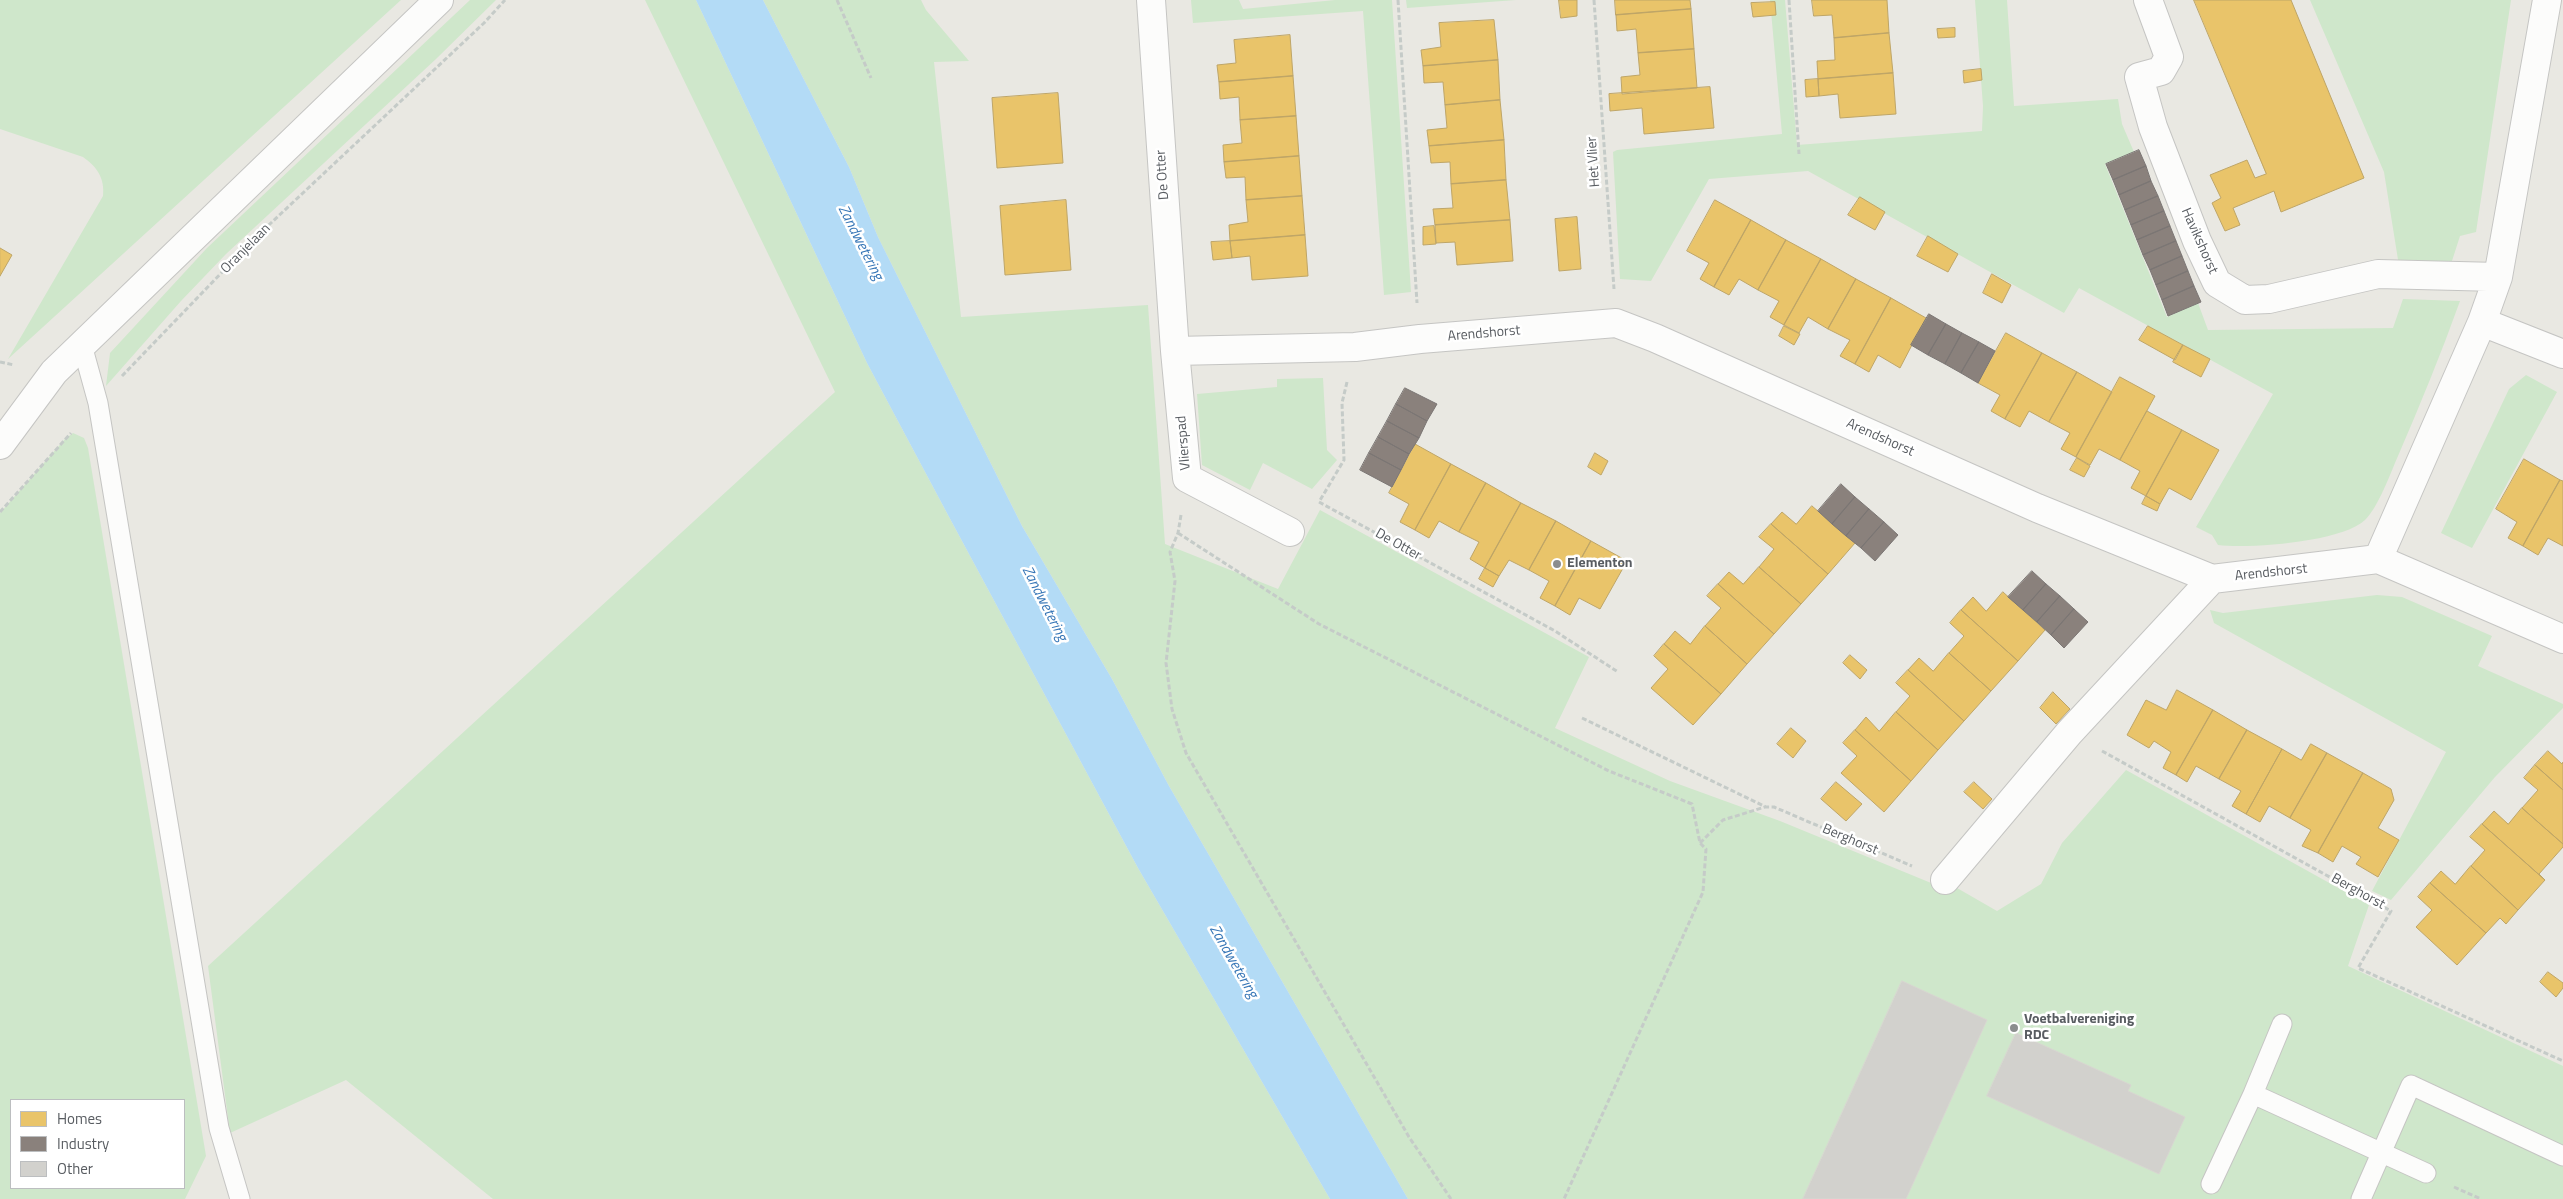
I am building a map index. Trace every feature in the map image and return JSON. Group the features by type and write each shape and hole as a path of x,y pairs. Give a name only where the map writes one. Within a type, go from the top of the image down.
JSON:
{"street":[{"path":"0,445 54,372 439,0"},
{"name":"De Otter","path":"1150,0 1175,351"},
{"name":"Havikshorst","path":"2148,0 2169,56 2162,71 2139,77 2153,127 2197,241 2218,283 2245,300 2269,299 2378,274 2498,277"},
{"path":"2546,0 2498,277 2482,322 2378,559 2563,639"},
{"path":"2482,322 2563,354"},
{"name":"Arendshorst","path":"1175,351 1356,348 1420,339 1616,323 1655,338 2037,508 2212,579 2378,559"},
{"name":"Vlierspad","path":"1175,351 1187,478 1290,532"},
{"path":"1945,880 2069,733 2212,579"}],"lane":[{"path":"82,345 98,403 219,1128 240,1199"},
{"path":"2211,1184 2253,1094 2282,1024"},
{"path":"2361,1199 2411,1085 2563,1156"},
{"path":"2253,1094 2426,1174"}],"path":[{"name":"Oranjelaan","path":"0,512 98,403 255,238 484,24 506,0"},
{"path":"837,0 871,78"},
{"path":"1398,0 1420,339"},
{"name":"Het Vlier","path":"1594,0 1616,323"},
{"path":"1789,0 1799,154"},
{"name":"De Otter","path":"1356,348 1342,403 1344,460 1319,502 1555,631 1618,672"},
{"path":"1187,478 1178,533 1170,552 1176,581 1166,663 1172,709 1186,753 1409,1137 1451,1199"},
{"path":"1178,533 1319,624 1609,771 1692,804 1700,843 1706,849 1703,892 1564,1199"},
{"name":"Berghorst","path":"1582,718 1766,807 1774,807 1945,880"},
{"name":"Berghorst","path":"2069,733 2392,911 2358,968 2563,1061"},
{"path":"1700,843 1723,820 1766,807"}],"green space":[{"path":"0,0 401,0 8,359 103,196 103,184 99,173 83,157 0,129"},
{"path":"470,0 496,0 436,59 226,254 181,301 106,386 110,353 207,248"},
{"path":"645,0 696,0 867,363 1138,868 1330,1199 493,1199 346,1080 230,1133 208,966 835,392"},
{"path":"763,0 921,0 926,10 969,61 934,62 961,317 1148,305 1165,544 1278,589 1320,510 1589,657 1555,728 1670,781 1780,821 1936,885 1957,888 1997,911 2041,884 2062,843 2126,770 2369,905 2348,966 2563,1066 2563,1199 1408,1199 1169,786 1112,679 1022,526 878,237 849,167"},
{"path":"1191,0 1239,0 1243,9 1335,0 1392,0 1411,292 1384,295 1363,11 1193,23"},
{"path":"1406,0 1516,0 1407,8"},
{"path":"1770,0 1785,0 1797,145 1982,131 1983,106 1975,0 2007,0 2014,106 2118,99 2122,124 2134,152 2105,164 2167,317 2198,303 2208,330 2393,328 2403,299 2460,301 2388,480 2375,507 2365,520 2353,528 2317,539 2272,545 2218,545 2212,535 2196,527 2273,394 2079,288 2064,313 1808,171 1709,179 1651,281 1620,279 1613,152 1617,150 1782,134"},
{"path":"2310,0 2511,0 2476,232 2460,236 2451,264 2399,266 2384,172"},
{"path":"2526,375 2557,392 2472,548 2441,533 2509,389"},
{"path":"1323,378 1327,450 1337,460 1312,489 1263,463 1250,490 1202,465 1197,394 1277,387 1277,379"},
{"path":"73,433 84,438 88,448 206,1156 185,1199 0,1199 0,513 65,439"},
{"path":"2377,595 2402,597 2492,636 2478,666 2563,704 2563,708 2495,777 2391,900 2372,891 2446,752 2214,623 2210,610 2223,613"}],"water":[{"name":"Zandwetering","path":"696,0 763,0 849,167 878,237 1022,526 1112,679 1169,786 1408,1199 1330,1199 1138,868 867,363"}],"building: Homes":[{"path":"1559,0 1577,0 1577,16 1561,18"},
{"path":"1615,0 1690,0 1691,9 1616,15"},
{"path":"1812,0 1887,0 1889,33 1834,38 1832,15 1814,16"},
{"path":"2194,0 2291,0 2364,178 2281,212 2274,191 2233,208 2240,225 2225,231 2212,203 2221,198 2210,175 2247,160 2255,178 2266,174"},
{"path":"1775,2 1776,15 1753,17 1751,3"},
{"path":"1691,9 1694,49 1638,53 1636,29 1617,31 1616,15"},
{"path":"1494,20 1498,60 1423,66 1421,50 1441,47 1439,23"},
{"path":"1955,28 1955,37 1938,38 1937,29"},
{"path":"1889,33 1893,73 1818,79 1817,61 1835,60 1834,38"},
{"path":"1290,35 1293,76 1219,82 1217,65 1236,63 1234,40"},
{"path":"1694,49 1697,88 1622,94 1621,77 1640,75 1638,53"},
{"path":"1498,60 1500,100 1445,105 1443,82 1424,83 1423,66"},
{"path":"1981,69 1982,80 1964,83 1963,71"},
{"path":"1893,73 1896,114 1840,118 1838,94 1819,96 1818,79"},
{"path":"1293,76 1296,116 1240,120 1239,97 1220,99 1219,82"},
{"path":"1818,79 1819,96 1806,97 1805,80"},
{"path":"1710,87 1714,128 1644,134 1642,108 1610,111 1609,94"},
{"path":"1058,93 1063,163 997,168 992,98"},
{"path":"1500,100 1504,140 1429,146 1427,130 1447,128 1445,105"},
{"path":"1296,116 1299,156 1224,162 1223,145 1242,143 1240,120"},
{"path":"1504,140 1506,180 1451,184 1450,162 1431,163 1429,146"},
{"path":"1299,156 1302,196 1246,200 1245,177 1226,178 1224,162"},
{"path":"1506,180 1510,220 1435,225 1433,209 1453,208 1451,184"},
{"path":"1302,196 1305,235 1230,241 1229,225 1248,222 1246,200"},
{"path":"1860,197 1885,212 1875,230 1848,215"},
{"path":"1066,200 1071,270 1005,275 1000,206"},
{"path":"1715,200 1751,220 1714,287 1700,279 1709,263 1687,251"},
{"path":"1577,217 1581,269 1559,271 1555,219"},
{"path":"1510,220 1513,261 1457,265 1455,242 1436,243 1435,225"},
{"path":"1751,220 1786,240 1758,290 1739,279 1729,295 1714,287"},
{"path":"1434,226 1436,244 1423,245 1423,227"},
{"path":"1305,235 1308,276 1252,280 1250,256 1232,258 1230,241"},
{"path":"1928,236 1958,254 1948,272 1917,256"},
{"path":"1786,240 1821,259 1784,325 1770,317 1779,301 1758,290"},
{"path":"1230,241 1232,258 1213,260 1211,242"},
{"path":"0,248 12,255 0,276"},
{"path":"1821,259 1856,279 1828,329 1808,317 1799,333 1784,325"},
{"path":"1992,274 2011,285 2002,303 1983,293"},
{"path":"1856,279 1891,298 1855,364 1840,356 1850,340 1828,329"},
{"path":"1891,298 1926,318 1900,368 1878,355 1869,372 1855,364"},
{"path":"1784,326 1800,334 1794,345 1779,336"},
{"path":"2148,326 2183,345 2175,360 2139,340"},
{"path":"2006,333 2042,353 2005,419 1991,411 2000,395 1978,383"},
{"path":"2183,345 2210,359 2201,377 2173,362"},
{"path":"2042,353 2077,372 2049,422 2029,411 2020,427 2005,419"},
{"path":"2077,372 2112,392 2076,457 2061,449 2070,433 2049,422"},
{"path":"2120,377 2155,396 2120,460 2099,449 2090,465 2076,457"},
{"path":"2147,411 2182,430 2146,496 2131,488 2140,471 2120,460"},
{"path":"2182,430 2219,450 2191,500 2169,488 2160,504 2146,496"},
{"path":"1415,444 1451,464 1415,530 1400,522 1409,504 1389,493"},
{"path":"1595,453 1608,461 1601,475 1588,467"},
{"path":"2077,458 2090,466 2084,477 2070,470"},
{"path":"2524,459 2560,480 2523,546 2508,538 2517,522 2496,509"},
{"path":"1451,464 1486,483 1459,532 1439,521 1429,538 1415,530"},
{"path":"2560,480 2563,481 2563,546 2548,538 2538,555 2523,546"},
{"path":"1486,483 1521,503 1485,568 1470,559 1479,542 1459,532"},
{"path":"2146,496 2160,504 2157,511 2142,504"},
{"path":"1521,503 1556,521 1529,570 1509,560 1499,576 1485,568"},
{"path":"1812,506 1855,543 1828,574 1771,524 1782,512 1796,524"},
{"path":"1556,521 1591,541 1555,606 1540,598 1549,581 1529,570"},
{"path":"1771,524 1828,574 1801,604 1759,567 1774,549 1759,537"},
{"path":"1591,541 1627,561 1600,609 1579,598 1570,615 1555,606"},
{"path":"1759,567 1801,604 1774,634 1718,584 1729,572 1743,584"},
{"path":"1485,568 1499,576 1493,587 1479,579"},
{"path":"1718,584 1774,634 1747,664 1705,626 1721,608 1707,596"},
{"path":"2003,592 2045,630 2018,661 1961,610 1973,597 1986,611"},
{"path":"1961,610 2018,661 1991,691 1949,653 1964,636 1950,623"},
{"path":"1705,626 1747,664 1721,694 1664,644 1675,631 1690,644"},
{"path":"1664,644 1721,694 1693,725 1651,688 1668,669 1654,656"},
{"path":"1949,653 1991,691 1964,721 1908,670 1919,658 1933,671"},
{"path":"1850,655 1867,670 1860,679 1843,663"},
{"path":"1908,670 1964,721 1938,750 1896,712 1910,696 1896,683"},
{"path":"2177,690 2213,710 2176,775 2163,768 2171,752 2154,741 2149,748 2127,735 2146,700 2166,710"},
{"path":"2053,692 2070,709 2056,724 2040,708"},
{"path":"2213,710 2247,730 2219,779 2196,766 2187,782 2176,775"},
{"path":"1896,712 1938,750 1911,781 1855,730 1866,717 1879,731"},
{"path":"1791,728 1806,741 1793,758 1777,744"},
{"path":"1855,730 1911,781 1884,812 1841,773 1857,756 1843,743"},
{"path":"2247,730 2282,749 2246,814 2232,806 2241,791 2219,779"},
{"path":"2311,744 2327,753 2290,818 2269,806 2260,822 2246,814 2282,749 2301,760"},
{"path":"2548,751 2562,764 2563,762 2563,790 2535,765"},
{"path":"2327,753 2363,773 2318,853 2302,846 2311,830 2290,818"},
{"path":"2535,765 2563,790 2563,844 2522,808 2538,790 2524,778"},
{"path":"2363,773 2391,789 2394,800 2378,828 2399,840 2378,877 2356,864 2361,857 2342,846 2333,862 2318,853"},
{"path":"1836,782 1862,804 1846,821 1821,799"},
{"path":"1974,782 1992,799 1983,809 1964,792"},
{"path":"2522,808 2563,844 2563,847 2539,874 2545,880 2482,824 2494,811 2508,824"},
{"path":"2482,824 2545,880 2518,910 2471,866 2485,850 2470,837"},
{"path":"2471,866 2518,910 2506,924 2500,918 2486,933 2430,883 2441,871 2455,884"},
{"path":"2430,883 2486,933 2457,965 2416,927 2432,910 2418,897"},
{"path":"2548,972 2563,983 2563,988 2556,997 2540,982"}],"building: Industry":[{"path":"2139,150 2146,166 2113,180 2106,164"},
{"path":"2146,166 2151,181 2119,195 2113,180"},
{"path":"2151,181 2158,196 2125,210 2119,195"},
{"path":"2158,196 2164,211 2131,225 2125,210"},
{"path":"2164,211 2170,226 2137,240 2131,225"},
{"path":"2170,226 2176,241 2143,255 2137,240"},
{"path":"2176,241 2182,256 2150,270 2143,255"},
{"path":"2182,256 2188,271 2156,285 2150,270"},
{"path":"2188,271 2194,286 2162,300 2156,285"},
{"path":"2194,286 2201,302 2168,316 2162,300"},
{"path":"1929,314 1946,324 1928,355 1911,345"},
{"path":"1946,324 1962,333 1945,364 1928,355"},
{"path":"1962,333 1979,342 1961,373 1945,364"},
{"path":"1979,342 1995,351 1978,383 1961,373"},
{"path":"1405,388 1437,404 1427,421 1396,404"},
{"path":"1396,404 1427,421 1419,438 1387,421"},
{"path":"1387,421 1419,438 1409,454 1378,437"},
{"path":"1378,437 1409,454 1401,470 1369,453"},
{"path":"1369,453 1401,470 1392,487 1360,470"},
{"path":"1841,484 1855,497 1832,524 1818,511"},
{"path":"1855,497 1869,509 1846,536 1832,524"},
{"path":"1869,509 1884,522 1861,548 1846,536"},
{"path":"1884,522 1898,535 1875,561 1861,548"},
{"path":"2032,571 2046,584 2023,610 2008,597"},
{"path":"2046,584 2060,596 2037,622 2023,610"},
{"path":"2060,596 2074,609 2051,635 2037,622"},
{"path":"2074,609 2088,622 2064,648 2051,635"}],"building: Other":[{"path":"1902,981 1987,1020 1906,1199 1803,1199"},
{"path":"2016,1033 2131,1085 2128,1091 2185,1117 2159,1174 1987,1096"}],"place":[{"name":"Elementon","path":"1557,564"},
{"name":"Voetbalvereniging RDC","path":"2014,1028"}]}
